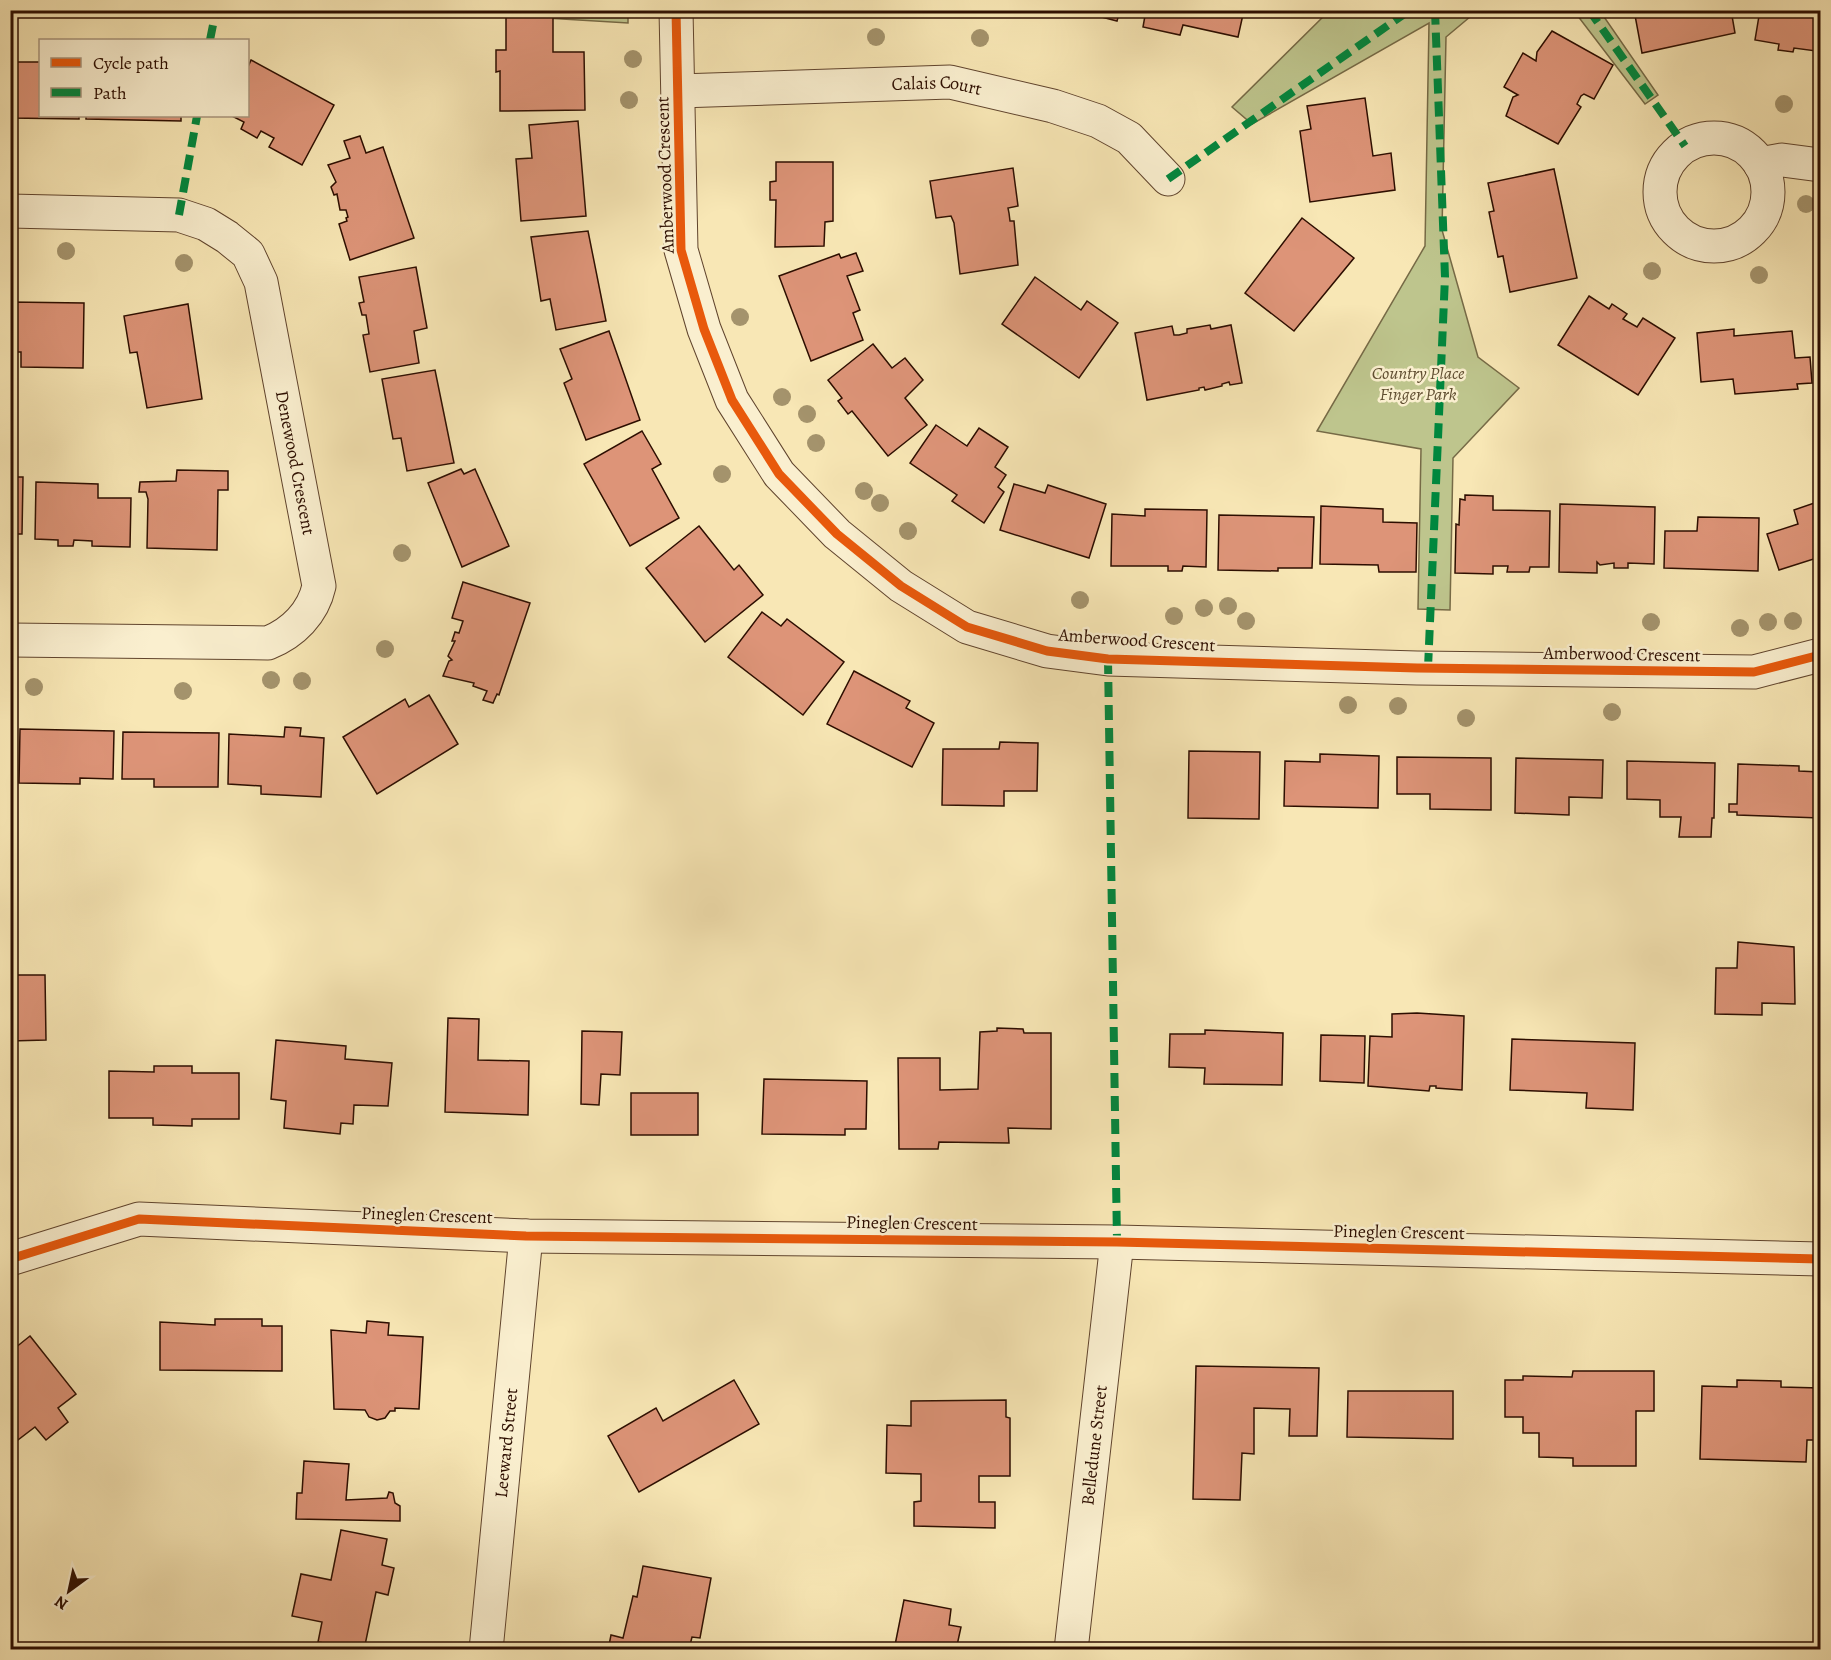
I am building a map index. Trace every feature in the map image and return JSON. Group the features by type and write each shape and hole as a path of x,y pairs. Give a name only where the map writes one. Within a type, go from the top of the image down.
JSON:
{"street":[{"name":"Amberwood Crescent","path":"676,10 681,250 704,329 732,400 779,474 837,534 901,586 967,627 1047,651 1120,659 1417,668 1754,672 1821,655"},
{"name":"Calais Court","path":"679,91 951,82 1053,106 1098,121 1129,138 1168,179"},
{"path":"1760,164 1782,160 1821,165"},
{"name":"Denewood Crescent","path":"10,211 179,215 206,224 228,237 248,254 261,282 319,586 316,598 297,624 285,636 268,643 10,639"},
{"name":"Pineglen Crescent","path":"10,1259 139,1219 526,1236 1117,1242 1821,1259"},
{"name":"Leeward Street","path":"486,1650 526,1236"},
{"name":"Belledune Street","path":"1071,1650 1117,1242"}],"green space":[{"path":"429,11 628,11 628,23"},
{"name":"Country Place Finger Park","path":"1329,11 1477,11 1446,37 1442,230 1478,357 1519,388 1453,458 1450,610 1418,609 1421,449 1317,431 1425,246 1429,23 1252,124 1232,107"},
{"path":"1574,11 1600,11 1658,95 1645,104"}],"building":[{"path":"1075,10 1120,10 1117,21"},
{"path":"1146,10 1244,10 1238,37 1183,25 1180,35 1143,27"},
{"path":"1634,10 1731,10 1735,33 1642,53"},
{"path":"1760,10 1820,10 1820,45 1817,44 1816,51 1794,48 1793,52 1778,50 1779,44 1755,40"},
{"path":"506,17 553,17 553,52 584,52 585,110 500,111 500,71 496,72 496,50 506,50"},
{"path":"1552,31 1613,65 1594,99 1584,94 1581,96 1577,104 1581,107 1558,144 1506,116 1513,97 1518,95 1504,87 1523,53 1536,61 1537,52"},
{"path":"251,60 334,105 302,165 269,147 274,138 261,131 257,138 241,129 244,122 234,117 249,117 249,65"},
{"path":"10,62 39,62 39,117 79,117 79,119 10,118"},
{"path":"1365,98 1373,156 1391,153 1395,190 1310,202 1300,131 1311,129 1307,106"},
{"path":"86,117 181,117 181,121 86,119"},
{"path":"578,121 586,216 521,221 516,159 532,158 529,125"},
{"path":"360,136 366,153 383,147 414,238 350,260 339,224 347,221 348,217 346,210 340,210 337,194 334,195 331,187 336,182 328,165 350,158 344,141"},
{"path":"776,162 833,162 833,221 825,222 824,246 775,247 776,200 770,200 770,182 776,181"},
{"path":"1013,168 1018,206 1008,208 1010,221 1014,221 1018,265 960,274 954,223 951,216 936,218 930,181"},
{"path":"1554,169 1577,278 1510,292 1503,256 1498,257 1489,212 1494,211 1488,183"},
{"path":"1302,218 1354,258 1294,331 1245,293"},
{"path":"588,231 606,321 556,330 550,299 541,301 531,237"},
{"path":"856,253 863,271 847,276 860,310 853,313 863,340 811,361 779,276 839,254 841,258"},
{"path":"416,267 427,328 414,331 419,363 370,372 363,335 369,334 366,315 362,315 359,303 364,302 359,277"},
{"path":"1035,277 1081,310 1087,301 1118,323 1079,378 1002,324"},
{"path":"1589,296 1609,309 1612,304 1627,314 1623,319 1637,327 1643,318 1675,338 1638,395 1558,345"},
{"path":"10,302 84,303 83,368 21,367 21,352 10,352"},
{"path":"188,304 202,399 147,408 137,352 130,353 124,316"},
{"path":"1210,325 1211,329 1231,325 1242,383 1230,385 1229,382 1205,390 1204,387 1199,390 1147,400 1135,333 1172,326 1174,335 1179,335 1187,333 1187,329"},
{"path":"1734,329 1734,336 1792,331 1795,358 1810,357 1812,383 1797,384 1798,389 1735,394 1733,379 1701,382 1697,333"},
{"path":"609,331 640,420 586,440 564,383 572,379 560,349"},
{"path":"873,344 892,368 905,358 923,380 905,398 927,425 888,456 852,411 848,414 838,401 842,398 828,380"},
{"path":"435,370 454,463 407,471 401,438 393,439 382,379"},
{"path":"936,425 967,446 979,428 1008,447 995,467 1006,475 998,487 1004,492 984,523 952,501 957,495 910,463"},
{"path":"642,431 661,464 652,469 679,518 630,546 584,464"},
{"path":"461,469 464,474 475,469 509,546 462,567 428,483"},
{"path":"177,470 228,471 228,490 218,490 217,550 147,548 148,499 146,492 139,492 140,482 176,481"},
{"path":"10,477 23,477 22,534 10,534"},
{"path":"36,482 98,484 98,498 131,498 130,547 92,546 92,541 74,540 73,546 58,546 58,540 35,539"},
{"path":"1014,484 1045,493 1048,485 1106,504 1089,558 1000,530"},
{"path":"1465,495 1493,496 1493,510 1550,511 1549,567 1530,567 1529,572 1507,572 1508,566 1493,566 1493,574 1455,573 1456,524 1459,525 1460,499 1465,500"},
{"path":"1820,501 1820,557 1779,570 1767,534 1798,524 1794,510"},
{"path":"1560,504 1655,507 1654,564 1628,563 1628,568 1614,568 1614,563 1600,565 1597,562 1597,573 1559,572"},
{"path":"1321,506 1383,509 1383,522 1417,523 1416,572 1379,572 1378,565 1320,564"},
{"path":"1145,509 1207,510 1206,567 1183,566 1182,571 1168,571 1168,566 1111,566 1112,514 1145,516"},
{"path":"1219,515 1314,517 1312,568 1278,568 1278,571 1218,570"},
{"path":"1698,517 1759,518 1758,571 1664,568 1665,531 1697,531"},
{"path":"699,526 734,570 739,565 763,595 705,642 646,568"},
{"path":"463,582 530,603 499,695 497,694 493,703 483,700 487,691 473,686 474,683 443,676 449,661 452,660 448,656 455,641 452,641 455,632 459,633 463,621 452,618"},
{"path":"762,612 781,626 787,619 844,662 803,715 728,657"},
{"path":"854,671 910,701 906,708 934,723 912,767 827,724"},
{"path":"429,695 458,744 377,794 343,737 405,699 409,707"},
{"path":"285,727 301,728 300,736 324,738 321,797 261,794 261,786 228,784 229,734 284,737"},
{"path":"20,729 114,731 113,779 80,778 80,784 19,783"},
{"path":"123,732 219,733 218,787 154,787 154,779 122,779"},
{"path":"1000,742 1038,743 1037,791 1004,791 1004,806 942,805 943,749 999,749"},
{"path":"1189,751 1260,752 1259,819 1188,818"},
{"path":"1320,754 1379,756 1378,808 1284,806 1285,761 1320,762"},
{"path":"1397,757 1491,758 1491,810 1430,809 1430,794 1397,794"},
{"path":"1516,758 1603,760 1602,798 1569,797 1569,815 1515,813"},
{"path":"1627,761 1715,763 1714,818 1712,818 1711,837 1679,837 1681,817 1660,817 1660,800 1627,799"},
{"path":"1738,764 1799,766 1799,771 1820,772 1820,818 1737,815 1737,812 1729,812 1729,804 1737,804"},
{"path":"1738,942 1794,947 1795,1004 1762,1003 1762,1015 1715,1014 1716,968 1737,968"},
{"path":"10,975 45,975 46,1040 10,1041"},
{"path":"1392,1014 1464,1016 1462,1090 1436,1088 1436,1086 1430,1086 1429,1091 1368,1086 1370,1036 1392,1037"},
{"path":"448,1018 479,1019 478,1060 529,1061 528,1115 445,1112"},
{"path":"997,1028 1023,1029 1024,1033 1051,1033 1051,1129 1008,1128 1009,1143 939,1142 938,1149 899,1149 898,1058 940,1058 940,1090 978,1089 980,1032 997,1031"},
{"path":"1205,1030 1283,1033 1282,1085 1204,1084 1205,1068 1169,1067 1170,1034 1205,1034"},
{"path":"582,1031 622,1032 620,1075 601,1074 599,1105 581,1104"},
{"path":"1321,1035 1365,1036 1364,1083 1320,1081"},
{"path":"1512,1039 1635,1043 1633,1110 1586,1108 1587,1093 1510,1090"},
{"path":"276,1040 346,1046 345,1059 392,1063 388,1106 354,1105 353,1124 341,1123 340,1134 284,1128 286,1101 271,1099"},
{"path":"154,1066 192,1066 192,1073 239,1073 239,1119 192,1119 192,1126 153,1125 153,1118 109,1118 109,1071 154,1072"},
{"path":"764,1079 867,1081 866,1129 845,1129 845,1135 762,1134"},
{"path":"631,1093 698,1093 698,1135 631,1135"},
{"path":"215,1319 262,1319 262,1326 282,1326 282,1371 160,1370 160,1322 215,1325"},
{"path":"367,1321 389,1323 388,1335 423,1337 419,1409 395,1408 395,1411 390,1411 385,1418 377,1420 369,1417 365,1410 334,1409 331,1330 366,1333"},
{"path":"30,1336 76,1394 58,1408 68,1422 46,1440 35,1427 10,1446 10,1352"},
{"path":"1196,1366 1319,1368 1317,1436 1289,1436 1290,1409 1254,1408 1254,1454 1242,1453 1240,1500 1193,1499"},
{"path":"1573,1371 1654,1371 1654,1411 1636,1411 1636,1466 1573,1466 1573,1458 1539,1457 1539,1433 1523,1433 1523,1417 1505,1417 1505,1380 1523,1380 1523,1376 1572,1377"},
{"path":"734,1380 759,1424 639,1492 608,1436 656,1408 663,1421"},
{"path":"1737,1380 1781,1381 1781,1387 1820,1388 1820,1440 1807,1440 1806,1462 1700,1459 1702,1386 1737,1387"},
{"path":"1348,1391 1453,1391 1453,1439 1347,1437"},
{"path":"1006,1400 1006,1417 1010,1418 1010,1476 979,1476 979,1502 995,1502 995,1528 914,1526 914,1502 921,1501 921,1474 886,1473 887,1425 911,1426 911,1401"},
{"path":"304,1461 349,1464 346,1500 387,1498 389,1492 393,1493 395,1503 400,1506 400,1521 296,1519 297,1493 302,1493"},
{"path":"341,1530 387,1539 382,1565 394,1568 388,1595 376,1592 364,1650 318,1642 322,1622 292,1616 301,1574 331,1580"},
{"path":"643,1566 711,1578 700,1638 692,1637 689,1649 674,1646 673,1650 608,1650 611,1635 623,1638 633,1596 637,1597"},
{"path":"904,1600 951,1609 949,1625 961,1627 956,1650 894,1650"}],"marked path":[{"path":"210,39 216,10"},
{"path":"1168,179 1410,10"},
{"path":"1428,668 1445,277 1435,10"},
{"path":"1589,10 1685,146"},
{"path":"179,215 197,117"},
{"path":"1108,659 1117,1242"}],"cycle path":[{"path":"676,10 681,250 704,329 732,400 779,474 837,534 901,586 967,627 1047,651 1108,659 1417,668 1754,672 1820,655"},
{"path":"10,1259 139,1219 526,1236 1117,1242 1820,1259"}]}
